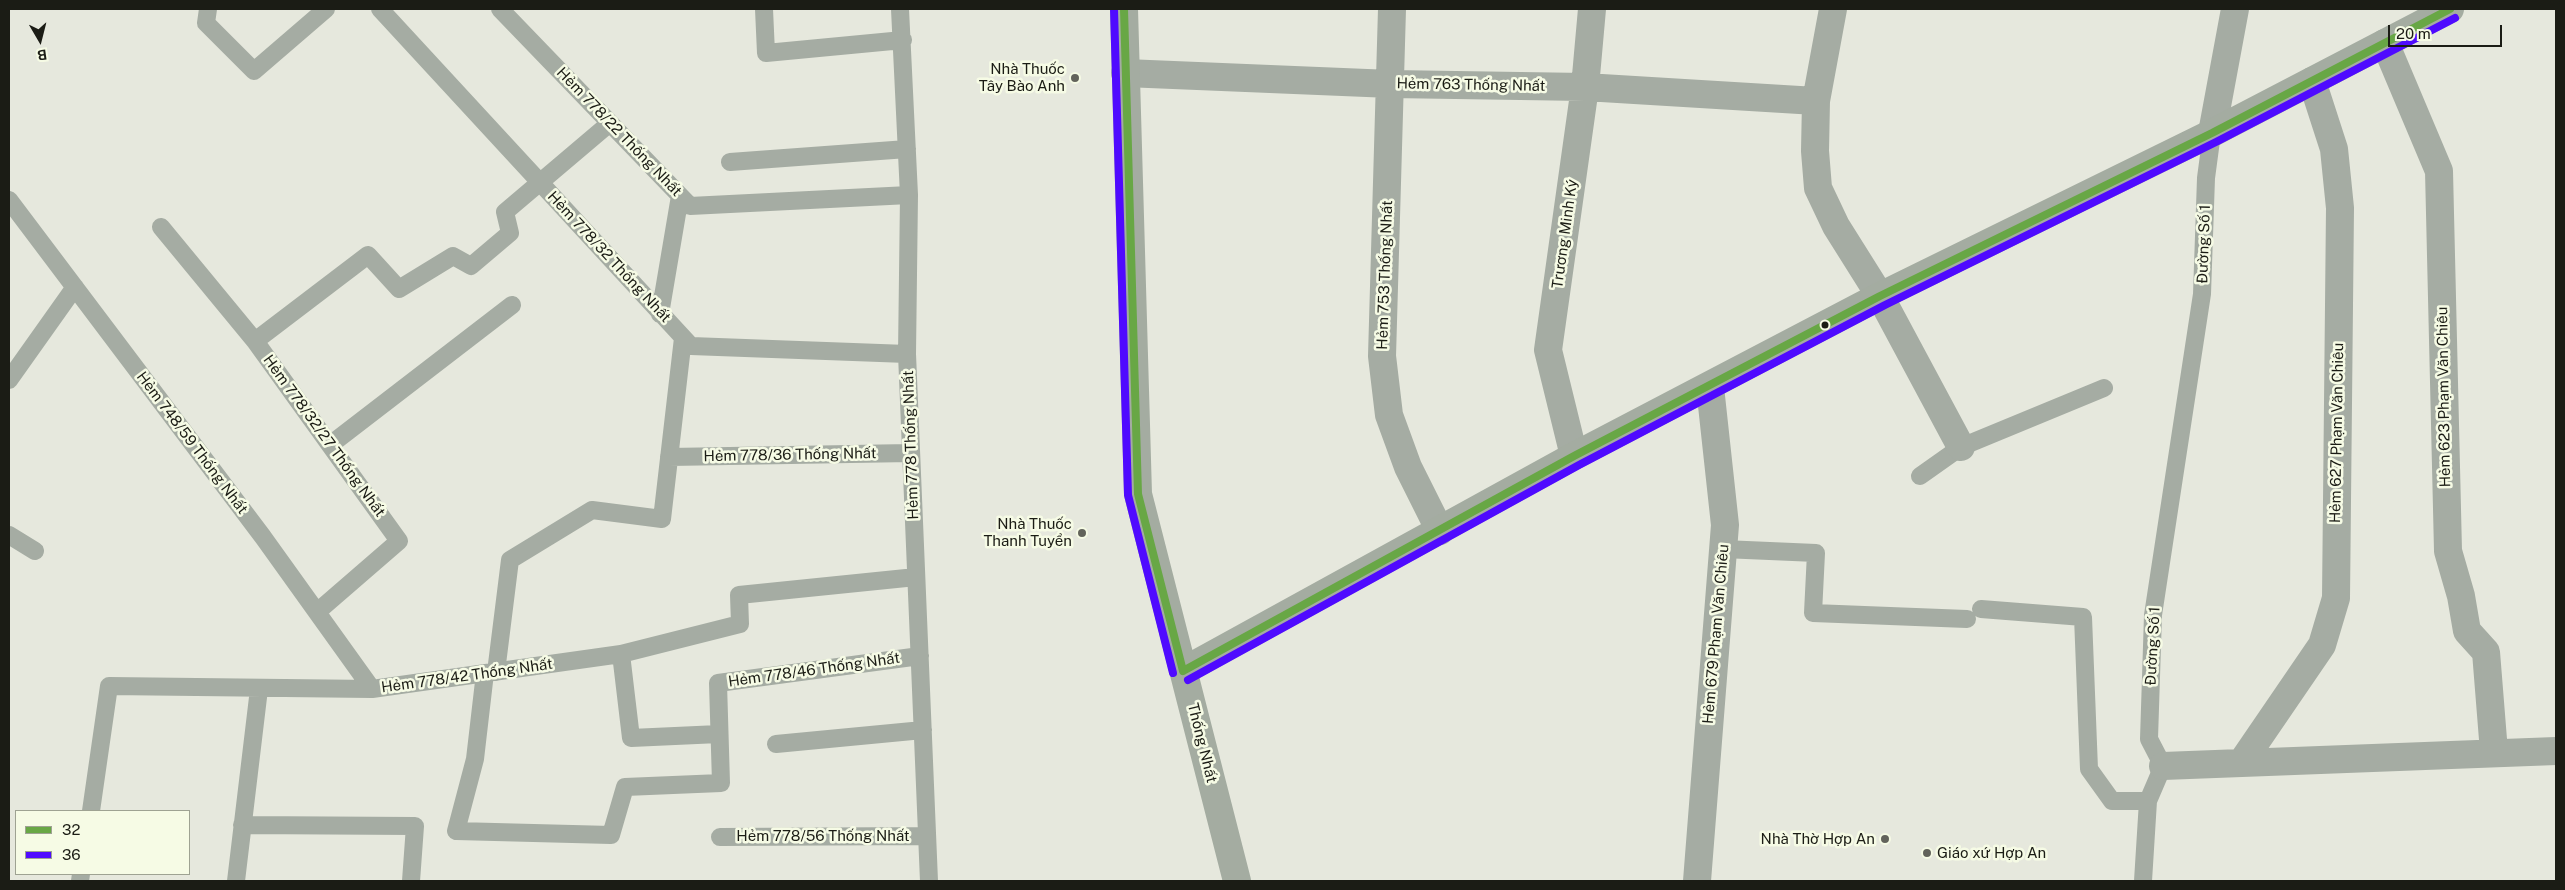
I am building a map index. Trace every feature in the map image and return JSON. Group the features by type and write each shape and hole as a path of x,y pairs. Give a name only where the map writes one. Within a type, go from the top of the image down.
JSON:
{"main road":[{"name":"Thống Nhất","path":"1124,9 1138,494 1237,881"},
{"path":"1183,671 1574,456 1710,387 1880,296 2212,133 2450,9"}],"street":[{"name":"Hẻm 753 Thống Nhất","path":"1392,9 1382,356 1389,415 1408,467 1440,531"},
{"name":"Trương Minh Ký","path":"1574,456 1548,350 1586,87 1592,9"},
{"path":"1833,9 1816,101 1815,151 1818,188 1836,226 1880,296 1961,447"},
{"path":"2212,133 2235,9"},
{"name":"Hẻm 623 Phạm Văn Chiêu","path":"2385,43 2439,171 2448,551 2461,596 2467,631 2486,652 2494,752"},
{"name":"Hẻm 763 Thống Nhất","path":"1125,72 1391,84 1586,87 1816,101"},
{"name":"Hẻm 627 Phạm Văn Chiêu","path":"2242,762 2322,645 2336,598 2340,208 2334,148 2312,81"},
{"name":"Hẻm 679 Phạm Văn Chiêu","path":"1697,881 1725,525 1710,387"},
{"path":"2163,766 2556,751"}],"lane":[{"path":"208,9 206,23 254,71 326,9"},
{"name":"Hẻm 778/32 Thống Nhất","path":"380,9 691,346 907,354"},
{"name":"Hẻm 778/22 Thống Nhất","path":"500,9 690,206 909,195"},
{"path":"764,9 766,53 902,40"},
{"name":"Hẻm 778 Thống Nhất","path":"900,9 909,195 907,354 929,881"},
{"path":"541,183 610,123"},
{"name":"Đường Số 1","path":"2163,766 2149,739 2153,615 2202,294 2206,178 2212,133"},
{"path":"730,162 907,149"},
{"name":"Hẻm 778/32/27 Thống Nhất","path":"317,612 399,541 255,341 368,255 399,289 453,256 470,266 510,233 505,212 541,183"},
{"path":"660,314 680,196"},
{"name":"Hẻm 748/59 Thống Nhất","path":"9,200 264,537 372,689"},
{"path":"161,227 255,341"},
{"path":"9,380 74,286"},
{"path":"330,445 512,305"},
{"path":"490,673 510,560 592,510 662,519 683,338"},
{"path":"1920,476 1961,447 2104,388"},
{"name":"Hẻm 778/36 Thống Nhất","path":"669,456 911,453"},
{"path":"9,535 36,551"},
{"path":"1723,549 1816,553 1813,613 2083,617 2089,769 2112,801 2148,801"},
{"name":"Hẻm 778/42 Thống Nhất","path":"91,810 110,686 372,689 621,654 740,624 739,595 916,577"},
{"path":"621,654 631,738 719,734"},
{"name":"Hẻm 778/46 Thống Nhất","path":"490,673 475,759 456,831 611,835 625,787 721,782 718,683 920,656"},
{"path":"236,881 259,689"},
{"path":"776,744 922,730"},
{"path":"2143,881 2148,801 2163,766"},
{"path":"242,824 415,826 411,881"},
{"name":"Hẻm 778/56 Thống Nhất","path":"720,837 928,836"}],"transit line":[{"name":"36","path":"1114,9 1128,495 1173,673"},
{"name":"32","path":"1124,9 1138,494 1183,671"},
{"name":"32","path":"1183,671 1574,456 1880,296 2212,133 2450,9"},
{"name":"36","path":"1188,680 1579,465 1885,305 2216,142 2455,18"}],"place":[{"name":"Nhà Thuốc Tây Bào Anh","path":"1075,78"},
{"name":"Nhà Thuốc Thanh Tuyển","path":"1082,533"},
{"name":"Nhà Thờ Hợp An","path":"1885,839"},
{"name":"Giáo xứ Hợp An","path":"1927,853"}]}
